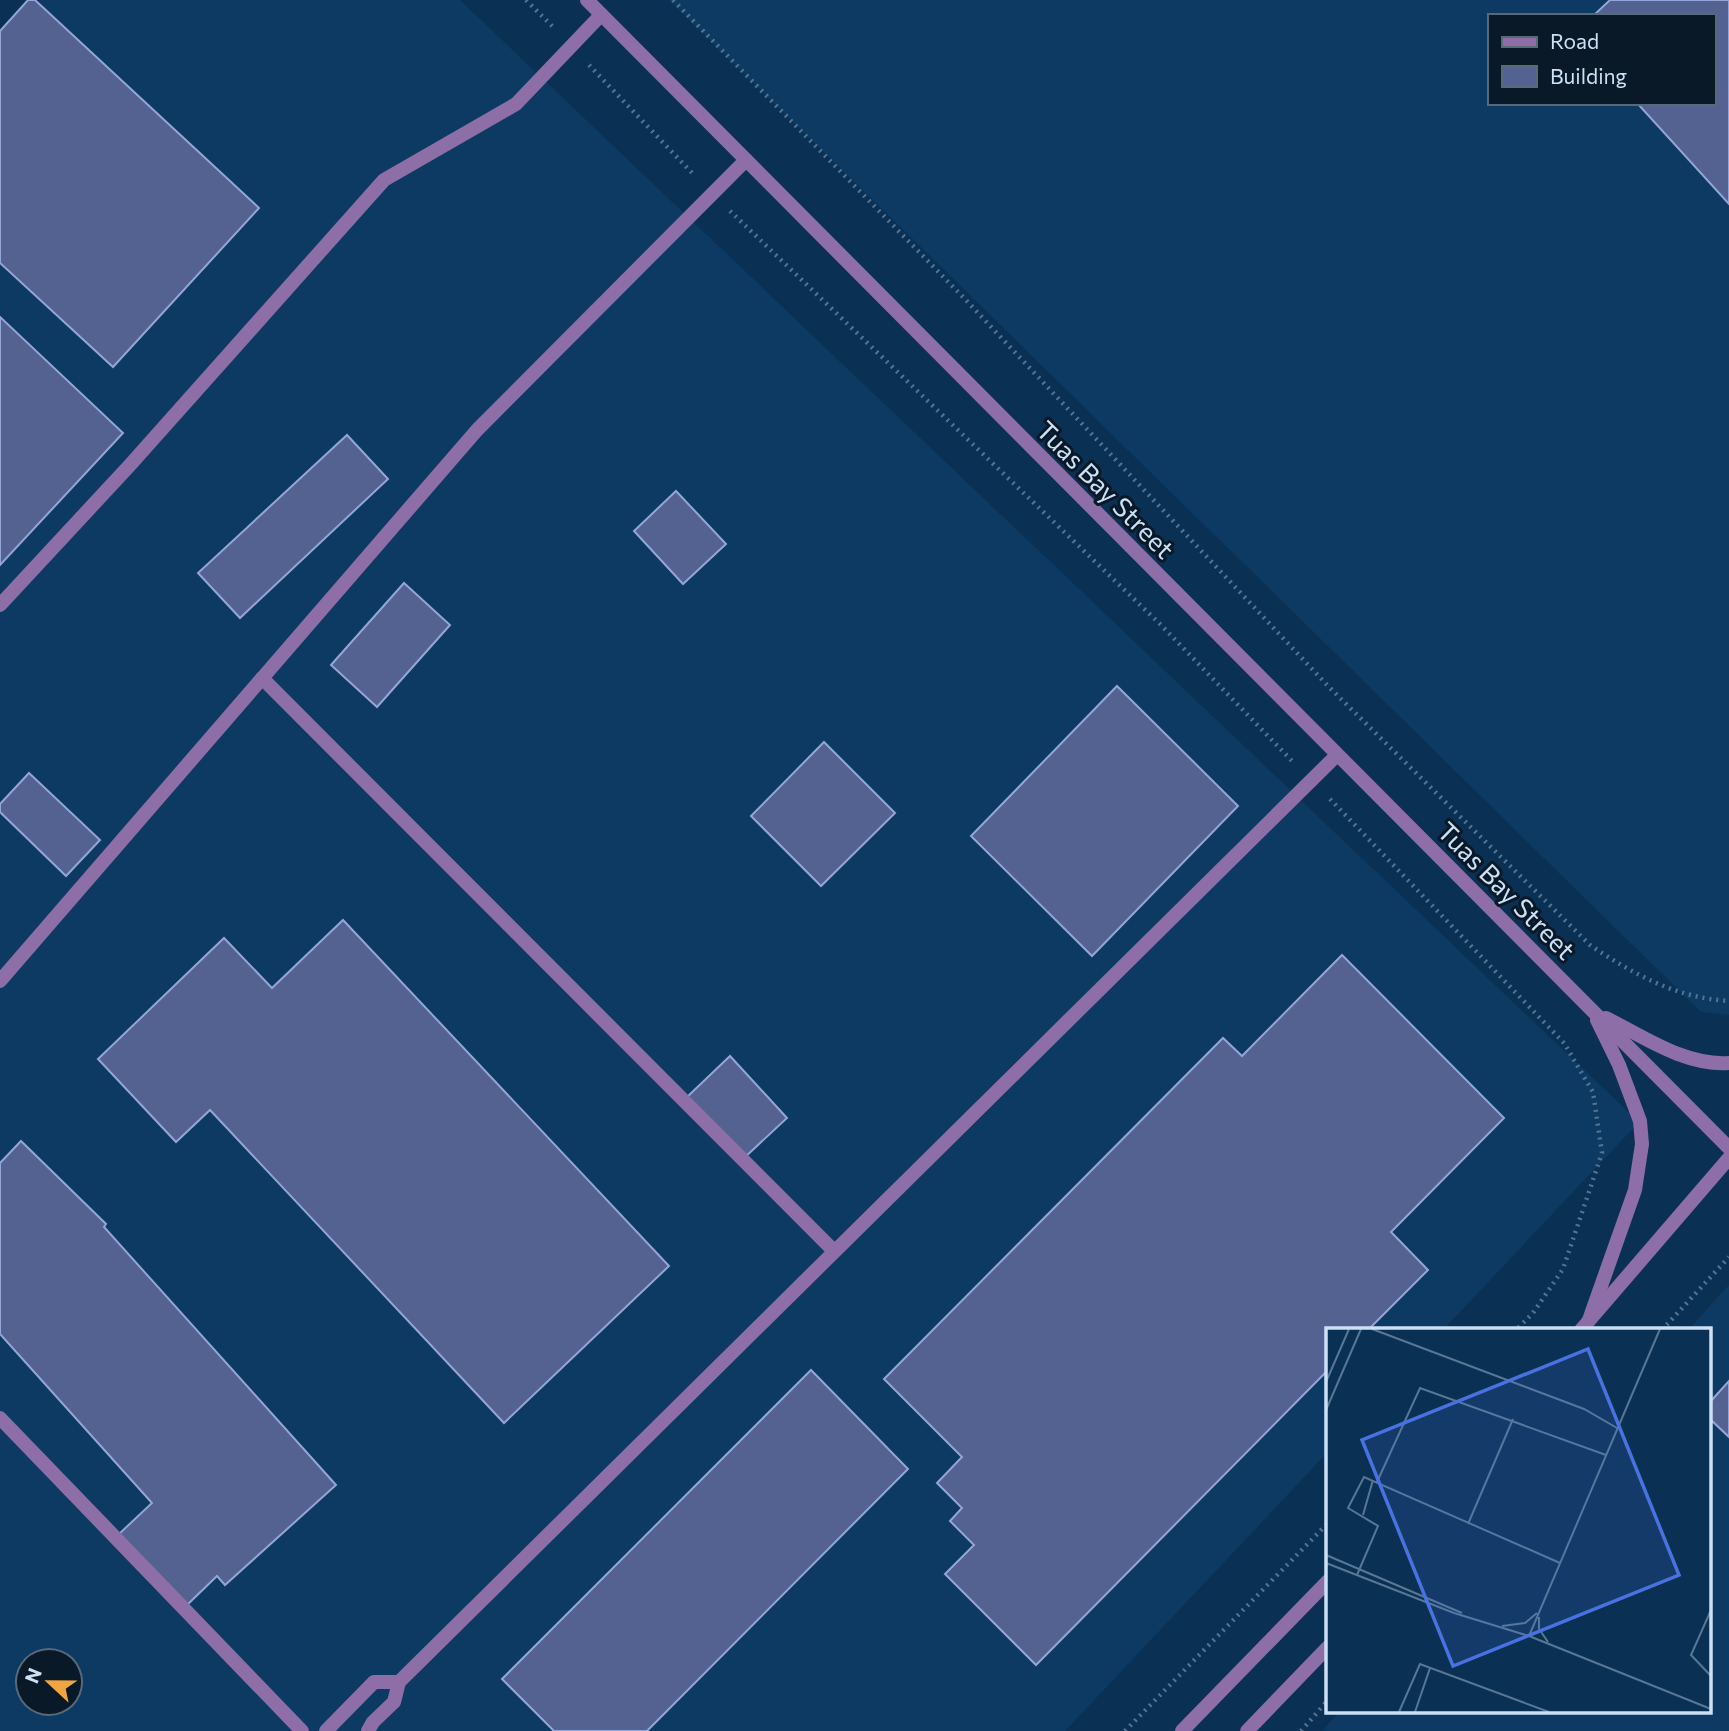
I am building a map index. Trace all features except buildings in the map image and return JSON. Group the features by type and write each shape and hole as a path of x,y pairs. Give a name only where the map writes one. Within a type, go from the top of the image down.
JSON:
{"street":[{"name":"Tuas Bay Street","path":"587,0 1729,1148"},
{"path":"0,605 130,465 384,180 516,104 601,15"},
{"path":"0,981 477,430 746,160"},
{"path":"262,678 834,1251"},
{"path":"368,1731 373,1722 394,1702 399,1682 1337,755"},
{"name":"Tuas Bay Street","path":"1592,1011 1671,1052 1714,1064 1729,1063"},
{"name":"Tuas Bay Street","path":"1585,1325 1635,1189 1642,1144 1640,1121 1623,1076 1592,1011"},
{"path":"1585,1325 1729,1158"},
{"path":"0,1418 302,1731"},
{"path":"1182,1731 1326,1583"},
{"path":"1247,1731 1326,1649"},
{"path":"326,1731 374,1682 399,1682"}],"path":[{"path":"526,0 712,194 1161,625 1564,1043 1593,1093 1602,1153 1563,1269 1533,1313 1518,1328"},
{"path":"673,0 964,298 1337,695 1590,945 1625,968 1667,989 1729,1001"},
{"path":"1664,1328 1729,1256"},
{"path":"1125,1731 1326,1524"},
{"path":"1301,1731 1326,1702"}],"shaded area":[{"path":"40,0 460,0 1639,1122 1445,1328 1326,1328 1326,1454 1065,1731 0,1731 0,43"},
{"path":"669,0 1729,0 1729,1015 1701,1012"},
{"path":"1729,1285 1729,1731 1322,1731 1337,1714 1712,1714 1712,1328 1690,1328"}]}
